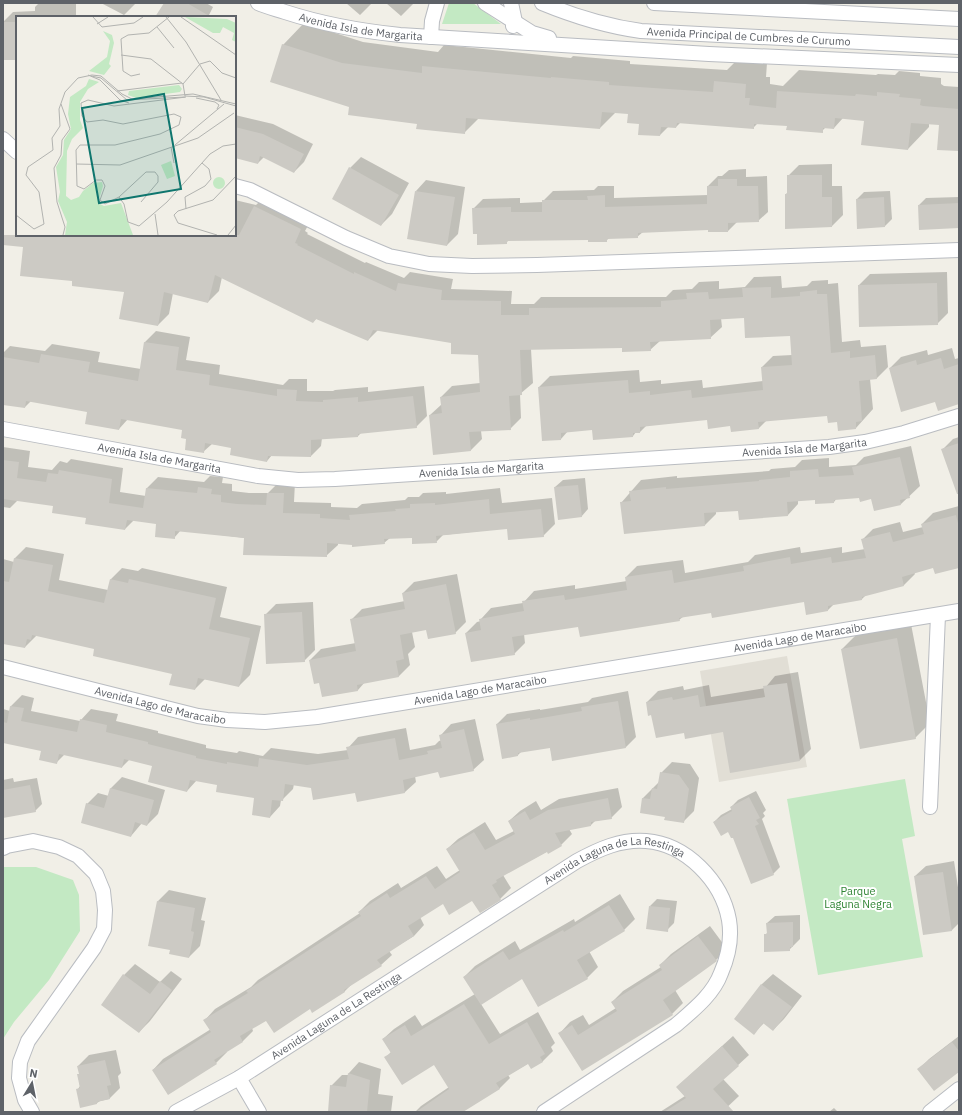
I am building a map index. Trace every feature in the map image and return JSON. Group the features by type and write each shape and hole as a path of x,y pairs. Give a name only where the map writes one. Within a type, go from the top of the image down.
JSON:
{"street":[{"name":"Avenida Isla de Margarita","path":"258,3 301,17 333,25 365,31 431,37 432,21 437,3"},
{"name":"Avenida Principal de Cumbres de Curumo","path":"485,3 532,33 573,45"},
{"path":"506,41 515,22 511,3"},
{"name":"Avenida Principal de Cumbres de Curumo","path":"542,3 572,15 612,26 641,31 959,47"},
{"path":"654,3 959,19"},
{"name":"Avenida Principal de Cumbres de Curumo","path":"431,37 709,54 959,65"},
{"path":"3,139 16,151"},
{"path":"236,186 250,190 346,238 389,256 429,264 472,266 959,250"},
{"name":"Avenida Isla de Margarita","path":"3,429 258,476 298,480 335,479 828,447 865,442 904,433 959,416"},
{"name":"Avenida Lago de Maracaibo","path":"3,667 198,716 227,720 265,722 317,717 959,612"},
{"path":"930,807 938,615"},
{"path":"3,848 33,841 60,847 78,856 96,874 103,891 105,910 104,929 94,948 28,1041 20,1062 19,1078 25,1100 32,1112"},
{"name":"Avenida Laguna de La Restinga","path":"239,1078 596,850 612,845 646,841 665,845 684,854 702,869 715,885 723,900 729,920 730,939 721,975 695,1009 676,1026 544,1112"},
{"path":"176,1112 239,1078 259,1112"},
{"path":"930,1112 959,1089"}],"shaded area":[{"path":"787,656 807,767 719,782 700,671"}],"green space":[{"path":"449,3 473,3 501,24 442,24"},
{"name":"Parque Laguna Negra","path":"905,779 915,836 902,839 923,957 818,975 787,799"},
{"path":"3,867 36,867 73,880 79,895 80,931 49,980 14,1022 3,1039"}],"building":[{"path":"164,3 187,3 209,16 156,16"},
{"path":"3,22 16,22 16,60 3,60"},
{"path":"282,44 342,63 422,73 422,66 609,82 609,85 713,92 714,81 746,84 745,98 750,98 749,105 776,108 777,91 855,96 856,94 877,96 877,92 900,94 899,97 921,99 920,105 923,106 959,109 959,151 937,150 939,125 911,123 908,150 861,145 864,121 835,118 834,129 823,128 823,133 786,130 787,126 754,124 754,129 677,123 676,128 661,127 660,136 638,135 639,124 627,123 628,114 602,112 600,129 466,118 465,134 416,129 417,124 348,115 349,107 270,82"},
{"path":"236,127 263,134 304,154 294,173 260,156 258,164 236,158"},
{"path":"349,167 399,195 381,226 332,199"},
{"path":"787,175 822,175 822,197 832,197 832,227 785,229 785,194 787,194"},
{"path":"718,179 737,179 737,186 758,186 759,222 728,223 728,232 708,232 708,230 638,233 638,238 607,239 607,242 588,242 588,240 507,241 507,244 477,245 477,234 473,234 472,208 511,207 511,212 542,212 542,200 588,200 587,196 605,195 605,207 707,204 707,186 718,186"},
{"path":"415,191 455,197 447,246 407,239"},
{"path":"884,197 885,227 857,229 856,199"},
{"path":"959,203 959,228 919,230 918,205"},
{"path":"254,206 301,229 295,243 298,244 297,245 354,274 354,272 396,291 398,283 442,290 441,300 501,301 501,315 529,315 529,308 661,307 661,301 687,299 686,293 708,292 709,299 743,297 742,288 771,287 771,298 800,296 800,292 817,290 817,294 827,294 831,353 850,351 850,358 875,355 877,379 859,381 862,421 856,422 856,429 838,431 837,422 828,423 827,416 758,422 759,429 731,432 730,426 708,429 707,420 640,427 640,433 633,433 633,437 593,440 592,430 561,433 561,440 542,441 538,387 628,380 629,393 650,391 650,395 691,390 692,398 763,390 761,367 792,365 790,336 745,338 744,318 710,320 711,339 650,342 651,351 622,352 622,348 520,350 522,395 509,396 511,430 469,432 471,451 433,455 429,415 442,413 440,397 480,392 478,355 451,354 451,343 373,330 368,341 316,319 313,323 215,275 208,303 164,292 158,326 119,319 124,292 72,286 72,281 20,276 23,247 3,245 3,235 239,235"},
{"path":"937,283 938,325 859,327 858,285"},
{"path":"144,342 179,347 176,370 210,375 209,385 277,396 277,389 297,390 296,401 323,402 323,400 358,397 358,402 413,396 417,428 358,434 358,437 311,440 311,457 268,456 267,462 230,455 231,448 205,443 204,453 185,450 186,439 181,438 182,430 121,419 119,430 85,424 87,412 26,401 25,408 3,405 3,357 39,363 41,354 90,362 88,372 138,381"},
{"path":"941,358 944,369 959,364 959,404 938,411 935,402 901,412 889,368 916,360 917,365"},
{"path":"959,443 959,494 957,494 941,449"},
{"path":"900,457 910,498 900,500 901,505 874,511 871,499 860,502 859,498 834,500 834,503 815,504 815,500 787,502 788,516 739,520 738,511 704,513 705,526 624,534 620,502 631,501 629,491 759,481 790,477 790,471 818,469 819,477 854,475 852,467"},
{"path":"3,460 19,462 17,478 46,482 48,473 58,474 59,470 112,479 109,503 143,508 146,488 197,493 198,487 212,489 211,494 221,495 221,502 237,504 266,505 267,493 284,493 283,513 320,514 320,518 350,520 349,515 396,511 395,509 410,508 410,504 435,503 435,505 489,499 490,514 541,509 544,537 508,540 507,529 436,536 437,543 412,544 412,538 384,539 385,544 352,547 352,545 327,543 327,557 243,555 244,538 175,531 175,539 155,537 156,524 127,520 125,530 85,524 86,518 52,513 53,506 3,499"},
{"path":"578,485 582,517 558,520 554,487"},
{"path":"956,515 959,527 959,568 935,574 933,568 902,577 904,586 862,597 862,600 828,606 828,611 806,615 804,602 712,618 711,613 679,618 680,621 580,637 578,627 512,637 515,655 471,662 465,633 481,630 479,619 524,611 522,601 564,595 565,600 627,590 625,577 672,570 674,583 744,571 743,566 790,557 791,564 831,557 832,563 866,558 861,539 890,532 893,542 924,534 921,524"},
{"path":"14,558 53,565 48,591 104,603 110,579 128,583 129,579 216,598 209,629 250,638 239,687 198,678 195,690 169,685 172,674 93,656 94,649 32,635 31,640 27,639 25,648 3,644 3,581 9,582"},
{"path":"446,584 456,634 428,639 426,630 400,635 404,659 396,661 399,677 357,685 358,691 322,697 319,683 314,684 309,660 356,651 350,619 405,609 402,593"},
{"path":"302,612 305,662 266,664 264,614"},
{"path":"897,638 916,739 860,749 841,649"},
{"path":"787,683 800,761 730,773 723,732 685,739 684,733 656,738 651,715 648,716 646,702 672,697 673,700 698,695 700,707 765,697 763,686"},
{"path":"618,701 626,748 552,761 550,748 518,753 518,756 502,759 496,724 582,711 581,707"},
{"path":"10,706 24,708 21,721 77,732 80,719 107,725 106,732 148,742 148,744 196,756 196,758 227,764 227,762 258,767 259,758 307,765 349,759 346,747 395,738 399,760 428,754 427,751 442,748 439,735 464,729 474,771 440,778 438,772 403,780 405,793 357,802 355,793 313,800 311,788 285,784 283,801 272,800 270,818 252,815 254,798 216,792 217,785 190,780 187,792 148,782 152,766 124,759 122,768 59,754 57,764 39,760 41,751 3,743 3,722 7,723"},
{"path":"660,772 679,775 689,789 684,823 664,820 665,817 640,813 642,798 650,799 652,788 657,789"},
{"path":"30,785 36,812 3,818 3,790"},
{"path":"110,788 154,800 147,826 135,822 131,837 81,823 86,803 104,808"},
{"path":"749,797 760,818 756,820 759,824 755,826 774,875 751,884 733,838 731,838 728,832 721,836 713,822 732,811 730,807"},
{"path":"608,798 612,819 591,822 591,826 555,833 562,846 548,854 547,852 496,880 497,882 492,885 501,900 480,913 472,901 449,915 443,904 408,926 414,936 377,960 382,966 344,990 345,992 312,1013 310,1009 274,1033 266,1021 240,1036 243,1042 214,1060 217,1064 168,1095 152,1070 211,1032 203,1020 248,993 246,991 361,916 358,912 387,893 390,898 426,876 435,889 460,872 446,849 474,832 485,850 515,834 508,821 525,811 530,820 548,810"},
{"path":"943,872 952,931 923,935 914,876"},
{"path":"157,901 195,908 191,931 194,932 189,958 169,954 170,950 148,946"},
{"path":"609,905 625,931 577,960 588,979 538,1007 522,979 481,1005 463,977 503,951 509,960 563,930 564,932"},
{"path":"649,906 670,908 668,932 646,929"},
{"path":"793,922 793,947 790,947 790,951 764,952 764,934 767,934 766,923"},
{"path":"698,936 717,961 663,1000 673,1015 582,1071 558,1033 572,1025 578,1035 617,1011 611,1002 662,970 659,965"},
{"path":"123,974 150,994 160,981 172,990 139,1033 101,1005"},
{"path":"761,984 792,1007 773,1031 763,1023 754,1035 734,1019"},
{"path":"464,1004 489,1044 527,1022 545,1054 540,1057 543,1062 531,1069 528,1064 496,1083 500,1089 463,1112 416,1112 449,1089 434,1065 402,1085 384,1057 391,1053 382,1039 405,1025 411,1036"},
{"path":"952,1042 959,1051 959,1072 934,1091 917,1069"},
{"path":"722,1046 739,1066 713,1089 734,1112 664,1112 686,1098 676,1087"},
{"path":"105,1060 111,1085 107,1086 110,1099 80,1108 76,1089 80,1088 77,1066"},
{"path":"348,1073 370,1080 367,1112 328,1112 330,1085 346,1087"}]}
